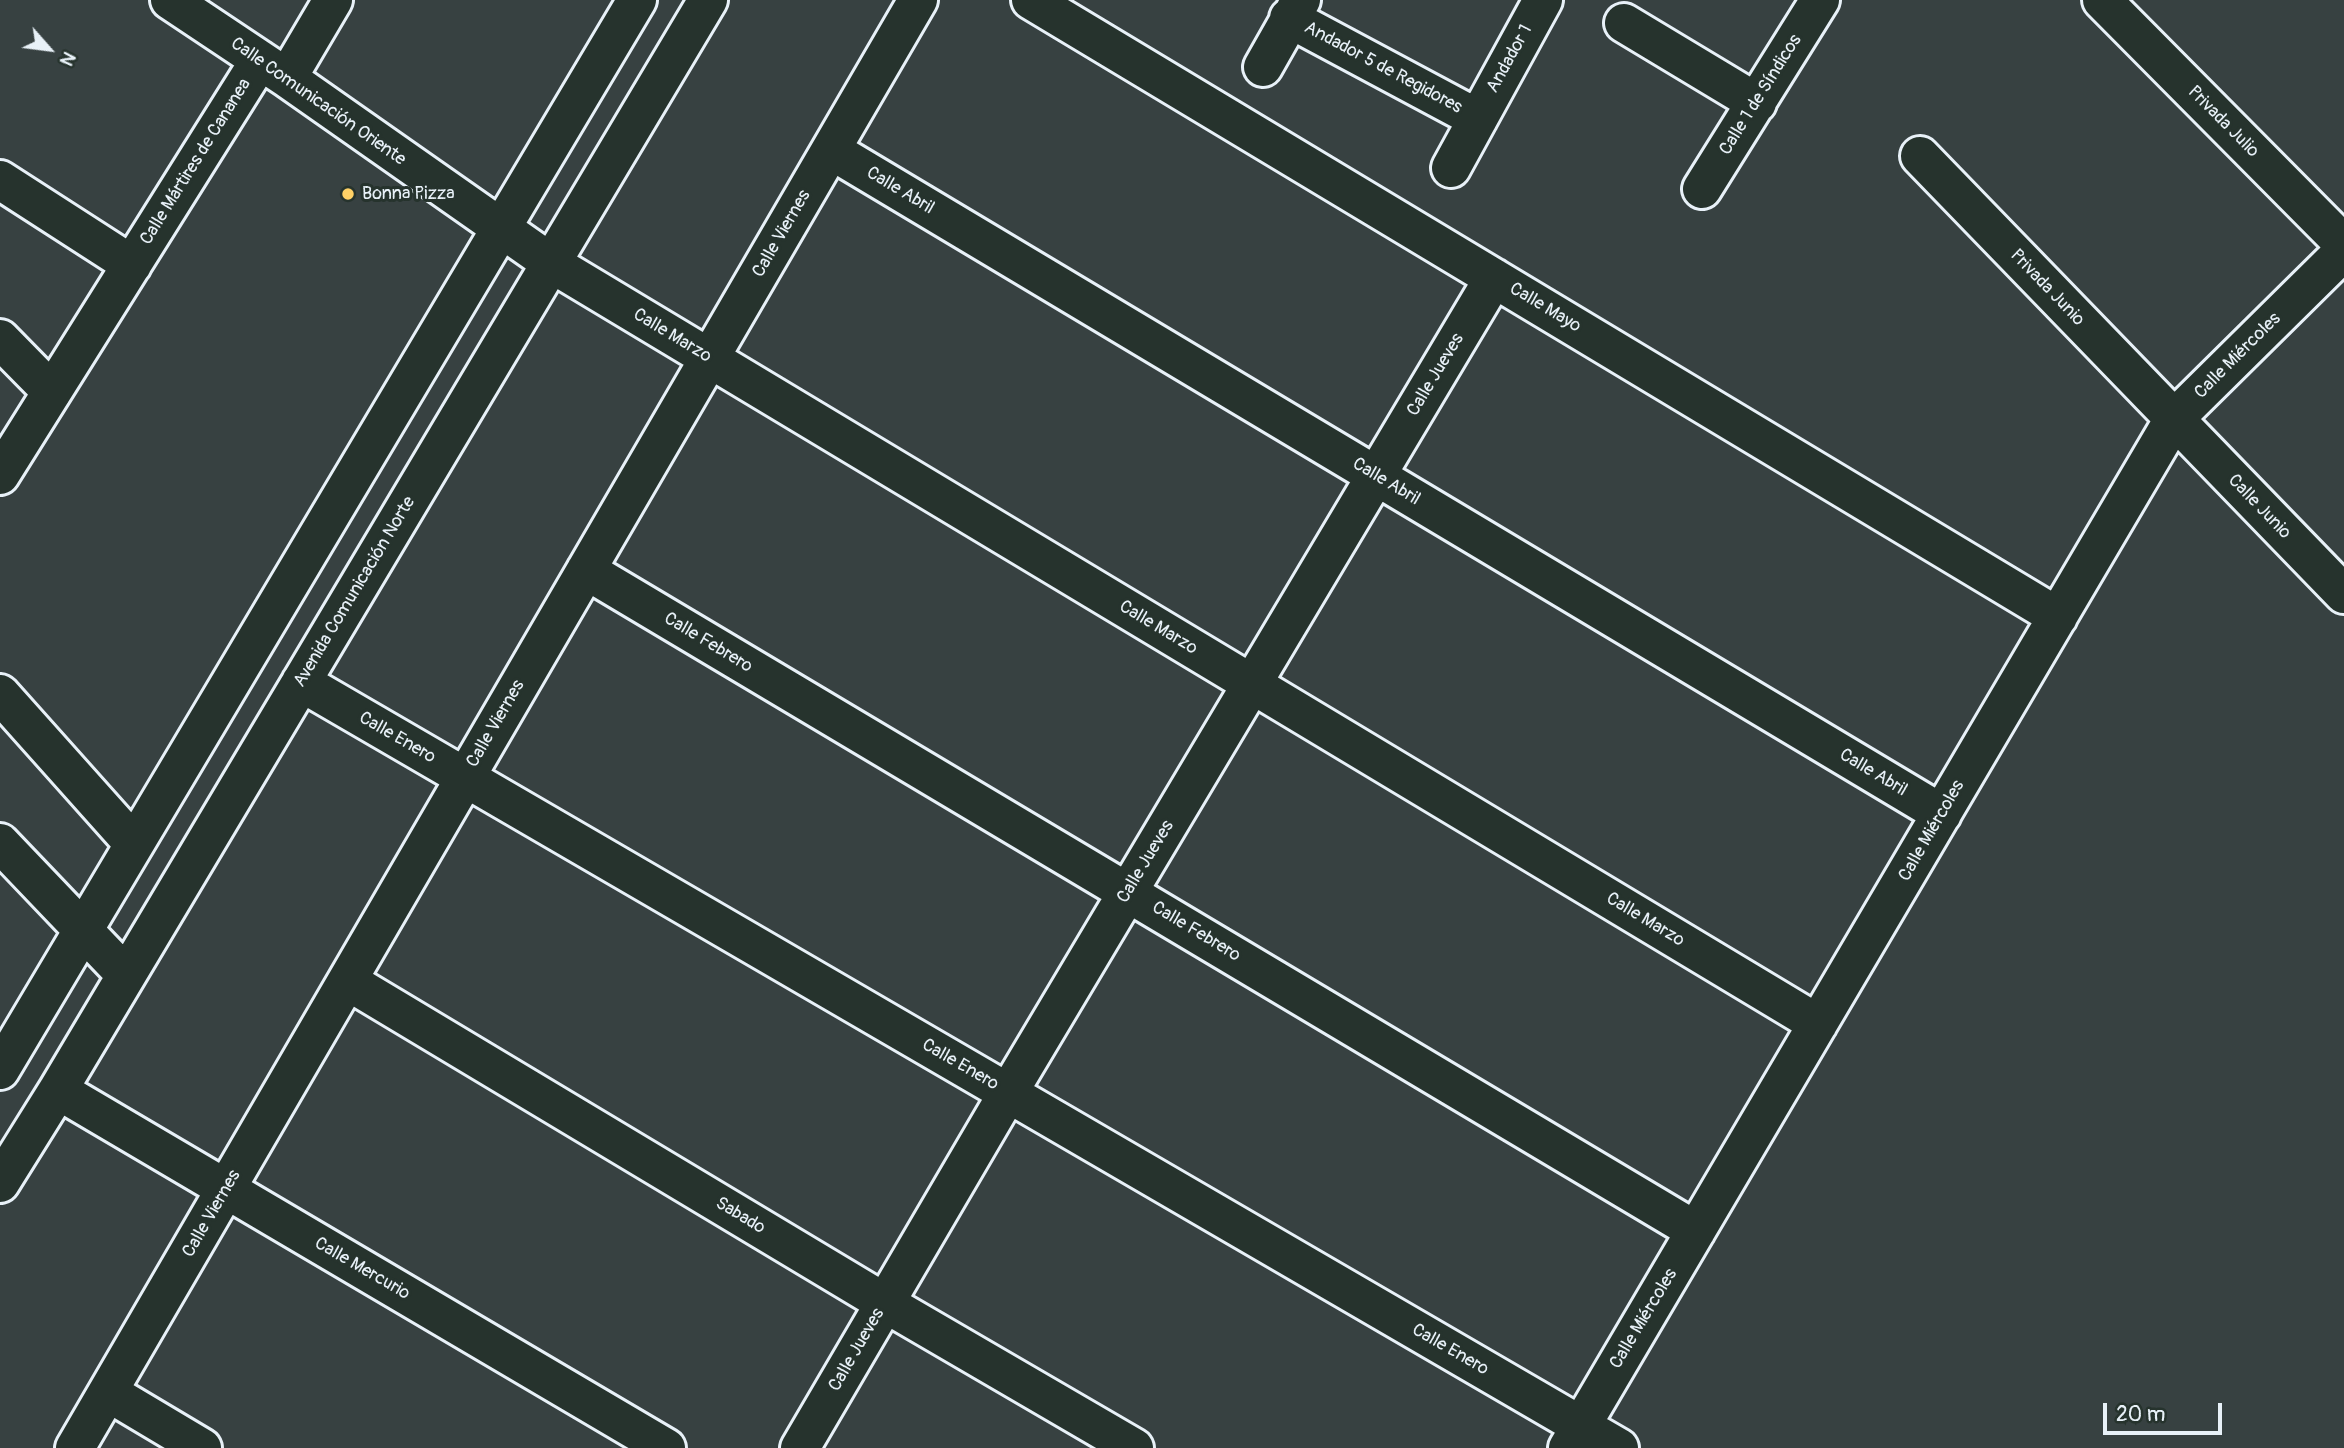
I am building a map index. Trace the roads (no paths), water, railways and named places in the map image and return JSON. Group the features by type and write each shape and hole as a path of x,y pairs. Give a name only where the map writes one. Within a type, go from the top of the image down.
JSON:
{"street":[{"name":"Calle Comunicación Oriente","path":"170,0 501,229"},
{"name":"Calle Mártires de Cananea","path":"0,475 132,265 273,69 333,0"},
{"path":"0,1070 637,0"},
{"name":"Avenida Comunicación Norte","path":"0,1183 708,0"},
{"name":"Calle Viernes","path":"75,1448 918,0"},
{"name":"Calle Mayo","path":"1031,0 2058,617"},
{"name":"Andador 1","path":"1451,168 1543,0"},
{"name":"Calle 1 de Síndicos","path":"1702,189 1820,0"},
{"name":"Privada Julio","path":"2102,0 2344,244"},
{"path":"1263,67 1295,9"},
{"name":"Andador 5 de Regidores","path":"1295,9 1478,118"},
{"path":"1624,23 1757,103"},
{"name":"Calle Abril","path":"831,150 1942,814"},
{"name":"Privada Junio","path":"1920,156 2175,419"},
{"name":"Calle Mártires de Cananea","path":"0,180 132,265"},
{"name":"Calle Marzo","path":"501,229 551,264 1818,1024"},
{"name":"Calle Miércoles","path":"1575,1437 2175,419 2344,251"},
{"name":"Calle Jueves","path":"800,1448 1008,1093 1494,278"},
{"path":"0,339 52,393"},
{"name":"Calle Junio","path":"2175,419 2344,594"},
{"name":"Calle Febrero","path":"586,570 1696,1231"},
{"name":"Calle Enero","path":"301,682 1008,1093 1575,1437 1619,1448"},
{"path":"0,694 134,844"},
{"path":"0,843 126,975"},
{"name":"Sabado","path":"348,981 1134,1448"},
{"name":"Calle Mercurio","path":"58,1090 666,1448"},
{"path":"108,1392 202,1448"}],"place":[{"name":"Bonna Pizza","path":"348,194"}]}
